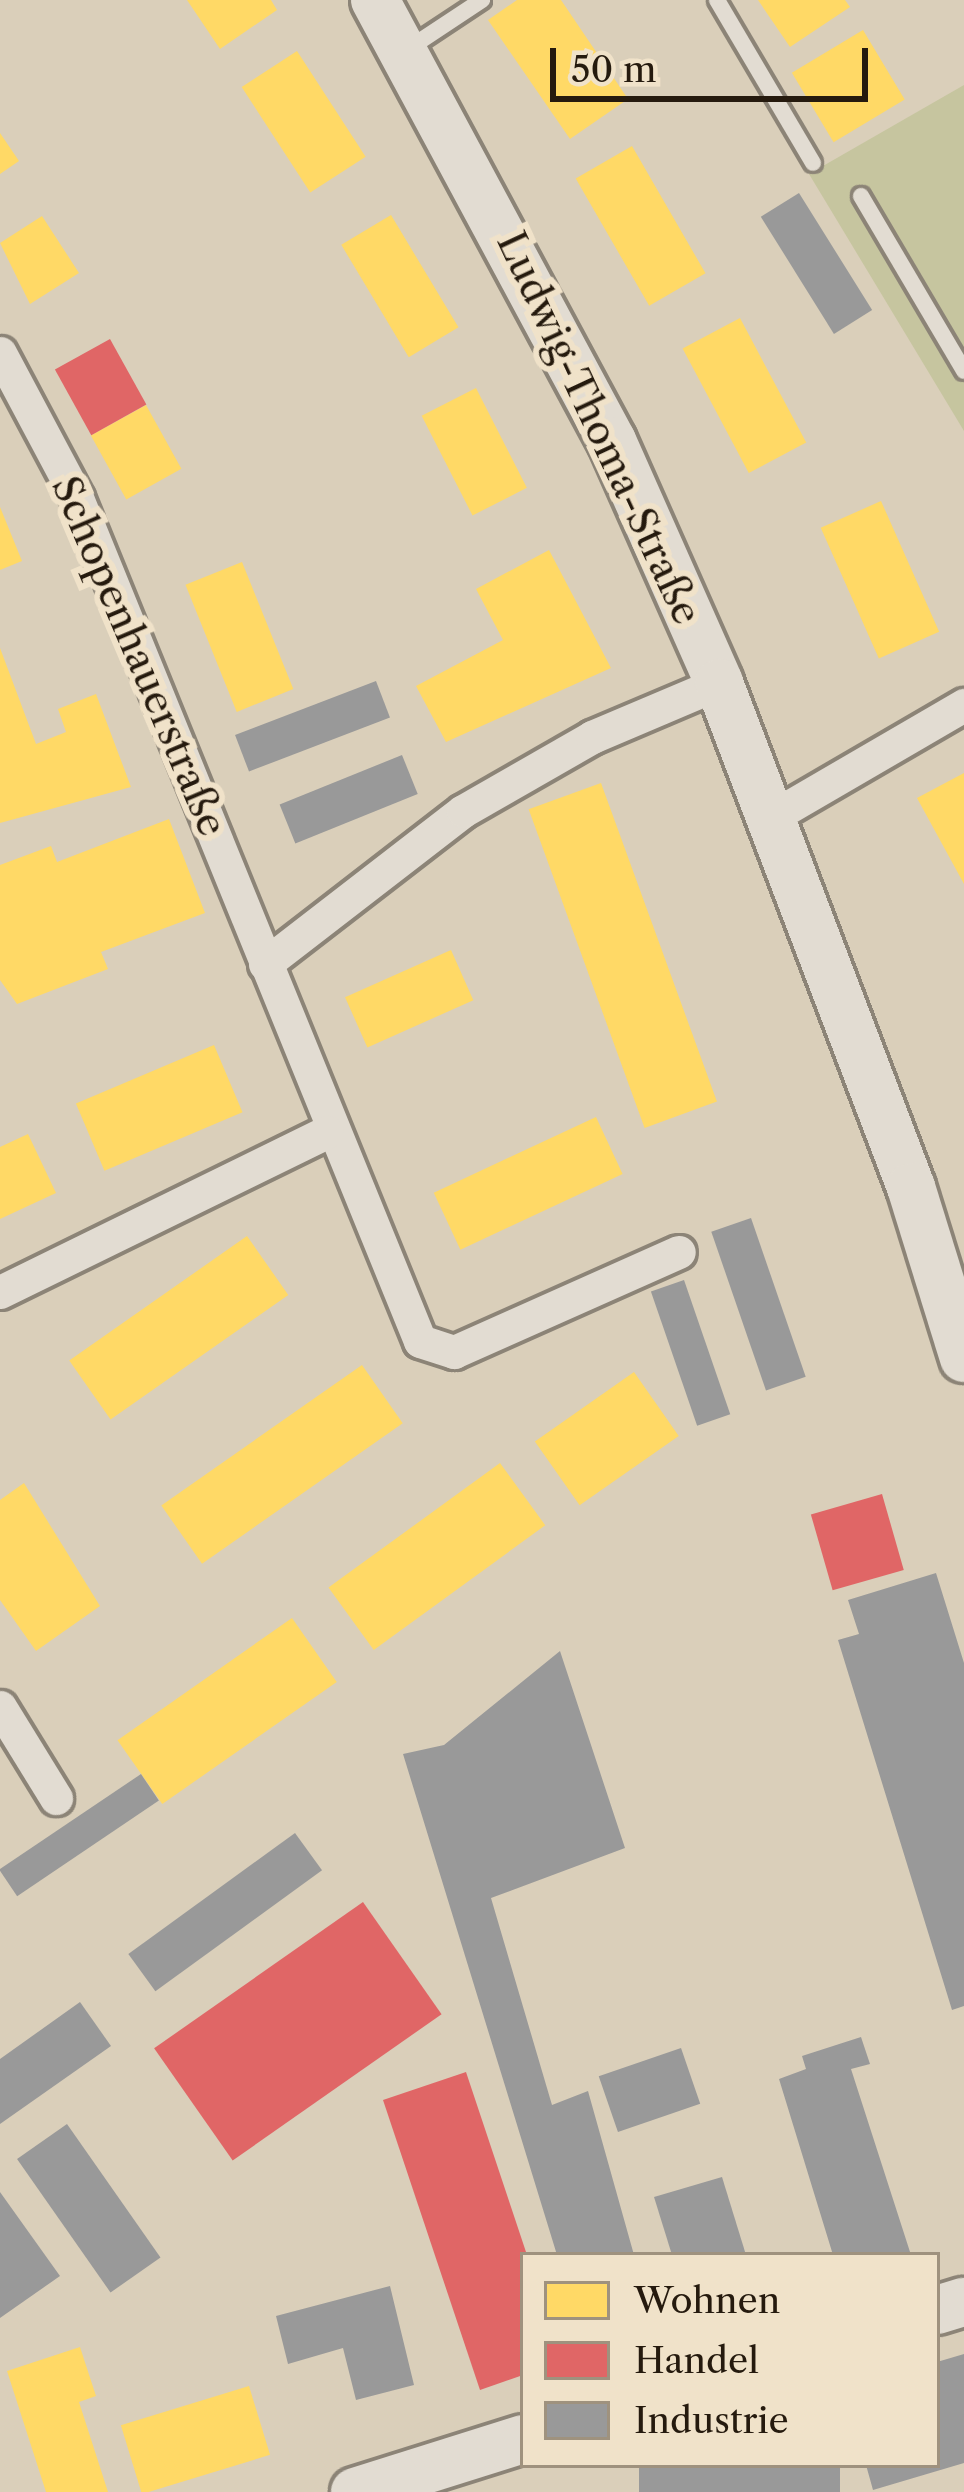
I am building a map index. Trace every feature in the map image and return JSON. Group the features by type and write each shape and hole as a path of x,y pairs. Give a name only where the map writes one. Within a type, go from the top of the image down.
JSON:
{"street":[{"name":"Ludwig-Thoma-Straße","path":"376,0 407,50 612,441 719,683 775,815 911,1186 964,1358"},
{"name":"Schopenhauerstraße","path":"0,352 77,498 266,964 327,1132 410,1327 432,1350 454,1352 679,1252"},
{"path":"266,964 463,812 592,736 719,683"},
{"path":"775,815 964,705"},
{"path":"0,1292 327,1132"},
{"path":"0,1707 56,1798"},
{"path":"355,2492 520,2440"}],"lane":[{"path":"407,50 482,0"},
{"path":"717,0 813,163"},
{"path":"861,196 964,371"}],"green space":[{"path":"964,85 964,431 809,174"}],"building: Wohnen":[{"path":"187,0 271,0 277,10 220,49"},
{"path":"517,0 561,0 628,99 570,139 488,20"},
{"path":"758,0 845,0 850,7 790,47"},
{"path":"863,30 905,99 834,142 792,73"},
{"path":"297,51 366,157 310,193 242,87"},
{"path":"0,133 19,161 0,174"},
{"path":"632,146 706,273 649,306 576,178"},
{"path":"391,215 458,327 409,357 341,245"},
{"path":"42,216 79,273 30,304 0,243"},
{"path":"740,318 806,442 749,473 683,349"},
{"path":"476,388 527,488 472,515 422,416"},
{"path":"146,405 181,469 126,499 91,436"},
{"path":"881,501 939,632 879,658 821,528"},
{"path":"0,507 22,561 0,570"},
{"path":"549,550 611,668 446,742 416,686 503,640 476,589"},
{"path":"242,562 293,689 237,712 185,585"},
{"path":"0,648 36,744 66,732 58,709 96,694 131,787 0,823"},
{"path":"964,773 964,884 917,798"},
{"path":"601,783 717,1102 645,1128 529,809"},
{"path":"169,819 205,913 101,952 108,969 17,1004 0,980 0,865 51,846 57,862"},
{"path":"451,950 473,1000 367,1047 345,997"},
{"path":"214,1045 243,1112 104,1171 76,1104"},
{"path":"596,1117 623,1174 460,1250 434,1193"},
{"path":"28,1134 56,1193 0,1219 0,1147"},
{"path":"247,1236 288,1295 111,1419 69,1360"},
{"path":"362,1365 403,1423 202,1564 161,1506"},
{"path":"634,1372 679,1436 580,1505 535,1441"},
{"path":"500,1463 545,1525 374,1650 328,1588"},
{"path":"24,1483 100,1606 36,1651 0,1600 0,1500"},
{"path":"292,1618 337,1682 162,1804 118,1740"},
{"path":"80,2347 96,2396 79,2402 108,2492 46,2492 7,2371"},
{"path":"249,2386 270,2455 141,2492 121,2425"}],"building: Handel":[{"path":"110,339 146,405 91,435 55,370"},
{"path":"882,1494 904,1570 833,1590 811,1514"},
{"path":"363,1902 442,2014 233,2160 154,2048"},
{"path":"466,2072 526,2252 520,2252 520,2376 480,2390 383,2100"}],"building: Industrie":[{"path":"799,193 872,310 834,334 761,217"},
{"path":"376,681 390,717 249,772 235,735"},
{"path":"402,755 418,794 295,843 280,804"},
{"path":"751,1218 806,1377 766,1391 711,1232"},
{"path":"684,1280 730,1414 697,1426 651,1291"},
{"path":"936,1573 964,1663 964,2006 952,2010 838,1640 859,1634 848,1600"},
{"path":"560,1651 625,1848 491,1898 552,2105 588,2091 633,2252 556,2252 403,1754 444,1745"},
{"path":"141,1774 159,1801 17,1896 0,1869"},
{"path":"295,1833 322,1870 155,1991 128,1954"},
{"path":"80,2002 111,2046 0,2124 0,2059"},
{"path":"861,2037 870,2064 851,2069 910,2252 832,2252 779,2079 806,2069 802,2056"},
{"path":"681,2048 700,2104 618,2132 599,2076"},
{"path":"67,2124 160,2258 111,2293 17,2159"},
{"path":"722,2177 745,2252 671,2252 654,2197"},
{"path":"0,2192 60,2276 0,2318"},
{"path":"390,2286 414,2385 356,2400 343,2348 288,2364 276,2316"},
{"path":"964,2354 964,2463 873,2490 867,2468 940,2468 940,2361"},
{"path":"639,2468 840,2468 840,2492 639,2492"}]}
